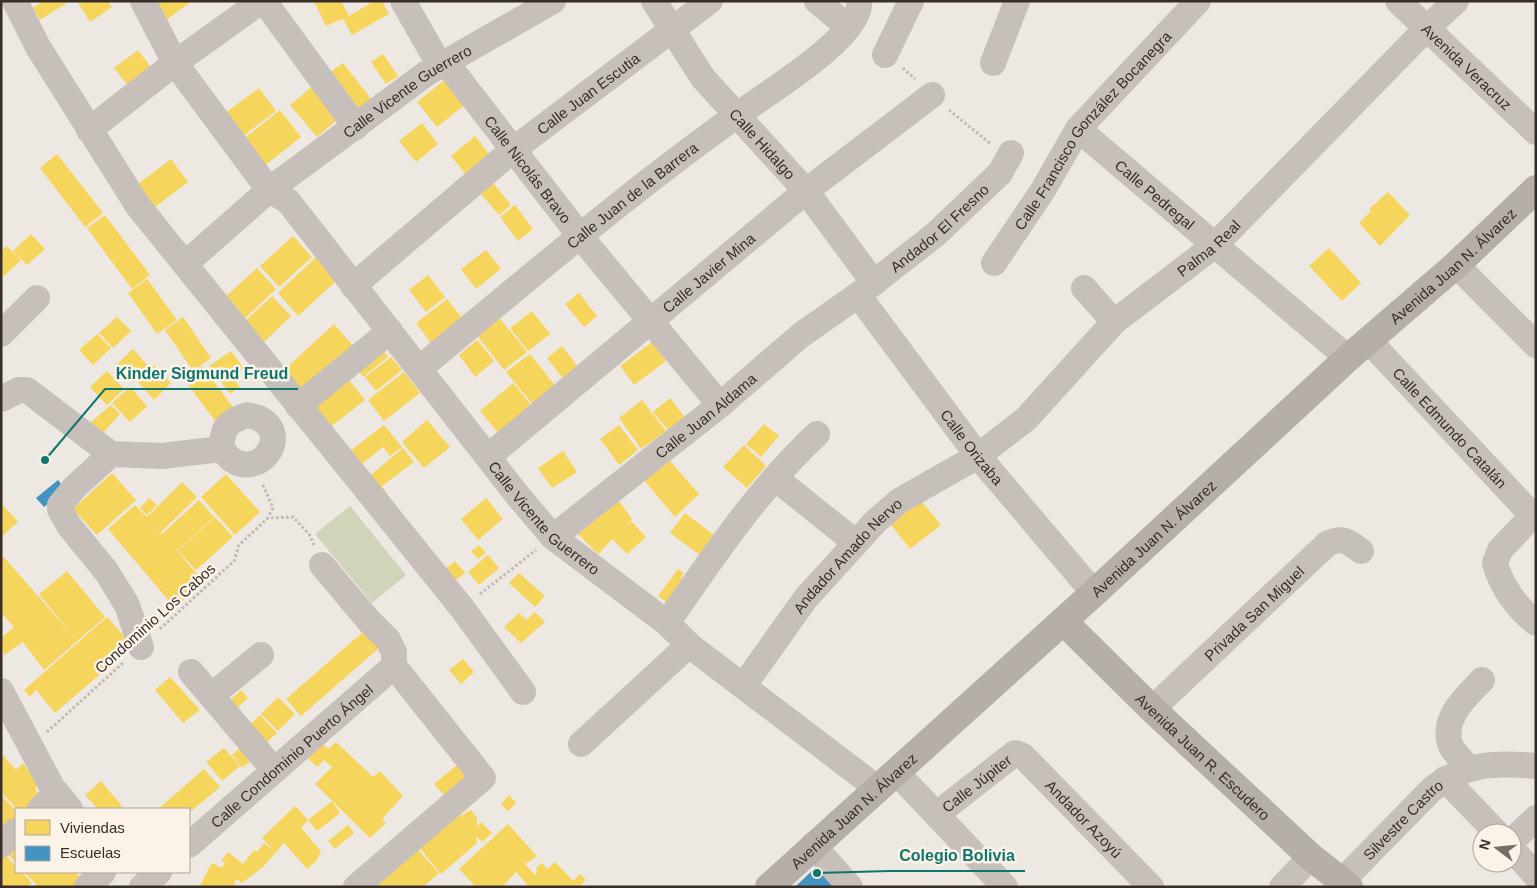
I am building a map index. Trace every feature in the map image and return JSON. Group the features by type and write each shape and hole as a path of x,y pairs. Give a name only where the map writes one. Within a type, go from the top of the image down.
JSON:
{"main road":[{"name":"Avenida Juan N. Álvarez","path":"769,887 813,845 1094,593 1348,358 1456,265 1535,191"},
{"name":"Avenida Juan R. Escudero","path":"1063,621 1152,709 1311,857 1346,883"}],"street":[{"path":"15,1 38,47 138,206 462,608 490,650 523,692"},
{"name":"Calle Vicente Guerrero","path":"143,1 176,63 269,190 288,201 353,286 489,456 518,496 553,537 667,623 689,645 744,685 937,814 1005,887"},
{"path":"89,130 176,63 263,1 356,127"},
{"name":"Calle Nicolás Bravo","path":"403,1 439,64 451,69 580,236 720,405"},
{"name":"Calle Hidalgo","path":"654,1 703,78 806,191 866,289"},
{"name":"Calle Juan Escutia","path":"353,286 514,149 710,1"},
{"path":"817,1 848,27"},
{"name":"Calle Juan de la Barrera","path":"419,368 580,236 736,116 820,57 848,27 858,12 858,1"},
{"path":"884,55 911,1"},
{"path":"993,63 1017,1"},
{"name":"Calle Francisco González Bocanegra","path":"994,263 1043,190 1078,128 1198,1"},
{"name":"Avenida Veracruz","path":"1398,1 1536,132"},
{"name":"Palma Real","path":"978,456 1026,419 1114,322 1215,245 1427,28 1456,1"},
{"name":"Calle Vicente Guerrero","path":"185,264 269,190 439,64 538,5"},
{"name":"Calle Javier Mina","path":"489,456 806,191 932,95"},
{"name":"Calle Pedregal","path":"1078,128 1348,358"},
{"name":"Andador El Fresno","path":"866,289 936,234 1000,173 1011,153"},
{"path":"1456,265 1536,345"},
{"path":"1084,288 1114,322"},
{"name":"Calle Juan Aldama","path":"553,537 720,405 801,335 866,289"},
{"name":"Calle Orizaba","path":"866,289 978,456 1094,593"},
{"path":"1,334 37,298"},
{"path":"298,406 390,331"},
{"name":"Calle Edmundo Catalán","path":"1368,340 1534,514"},
{"path":"1,399 19,390 27,390 111,454 162,456 221,449"},
{"path":"247,415 263,420 272,432 273,448 264,460 248,466 233,461 221,449 222,432 232,420 247,415"},
{"path":"667,623 743,515 817,434"},
{"path":"111,454 75,487 60,504 60,510 70,527 106,571 128,605 141,647"},
{"name":"Andador Amado Nervo","path":"744,685 806,598 855,542 899,501 978,456"},
{"path":"775,478 855,542"},
{"path":"1534,514 1500,550 1495,563 1506,590 1526,616 1536,623"},
{"name":"Privada San Miguel","path":"1152,709 1328,544 1336,539 1345,539 1361,551"},
{"path":"322,565 369,621 388,640 394,652 394,666 483,778 356,887"},
{"path":"580,744 689,645"},
{"path":"212,695 261,656"},
{"name":"Calle Condominio Puerto Ángel","path":"190,844 394,666"},
{"path":"191,672 274,770"},
{"path":"1469,769 1450,745 1448,729 1454,710 1482,680"},
{"path":"1,691 7,719 30,748 55,804"},
{"name":"Calle Júpiter","path":"937,814 1015,753"},
{"name":"Andador Azoyú","path":"1015,753 1023,756 1151,887"},
{"name":"Silvestre Castro","path":"1346,883 1432,789 1445,779 1469,769 1498,762 1536,766"},
{"path":"1445,779 1487,823"},
{"path":"1522,831 1536,818"},
{"path":"1,845 15,832"},
{"path":"813,845 850,887"},
{"path":"1282,887 1311,857"},
{"path":"1522,860 1536,876"},
{"path":"87,887 102,873"},
{"path":"128,873 141,887 158,873"}],"path":[{"path":"256,463 264,489 274,508 268,518"},
{"path":"268,518 293,517 309,534 322,565"},
{"name":"Condominio Los Cabos","path":"30,748 234,561 239,545 268,518"},
{"path":"462,608 553,537"}],"green space":[{"path":"350,506 406,575 372,603 315,534"}],"building: Viviendas":[{"path":"43,1 70,1 40,20 33,8"},
{"path":"77,1 108,1 112,7 90,22"},
{"path":"146,1 192,1 161,24"},
{"path":"314,1 341,1 349,16 374,1 382,1 389,14 352,35 343,19 326,26"},
{"path":"138,50 155,73 132,91 114,68"},
{"path":"383,54 398,76 386,84 371,62"},
{"path":"343,63 372,100 357,111 329,73"},
{"path":"447,78 467,103 437,127 417,102"},
{"path":"313,86 339,118 317,137 290,105"},
{"path":"259,88 276,111 239,139 221,116"},
{"path":"280,110 301,137 263,167 242,140"},
{"path":"422,123 438,144 416,162 399,141"},
{"path":"475,136 493,159 469,179 451,156"},
{"path":"57,154 103,213 85,227 40,168"},
{"path":"171,159 188,182 155,207 138,184"},
{"path":"493,183 511,205 499,215 480,193"},
{"path":"1388,192 1410,215 1380,246 1359,223 1371,211 1369,209"},
{"path":"515,205 533,229 518,241 500,217"},
{"path":"105,215 150,275 132,289 87,228"},
{"path":"31,234 45,249 27,265 13,251"},
{"path":"293,236 312,257 279,287 260,266"},
{"path":"7,246 21,260 3,277 1,251"},
{"path":"1329,248 1361,283 1342,301 1309,266"},
{"path":"486,250 501,269 476,289 461,269"},
{"path":"316,257 337,280 298,316 278,293"},
{"path":"257,268 276,289 245,318 225,297"},
{"path":"428,275 445,297 426,312 409,290"},
{"path":"147,279 177,320 157,334 128,293"},
{"path":"579,293 597,316 584,327 565,304"},
{"path":"272,296 291,316 263,343 244,322"},
{"path":"447,299 462,318 431,343 416,323"},
{"path":"532,311 550,334 528,351 510,328"},
{"path":"497,315 527,352 504,370 475,333"},
{"path":"117,317 131,331 113,348 99,333"},
{"path":"183,317 211,358 193,371 165,330"},
{"path":"334,324 354,347 305,392 284,370"},
{"path":"97,334 111,348 93,365 79,350"},
{"path":"477,340 494,361 475,377 459,355"},
{"path":"652,342 666,361 634,385 620,366"},
{"path":"562,346 580,369 564,380 547,358"},
{"path":"133,349 150,368 133,383 116,365"},
{"path":"382,349 388,357 363,377 357,368"},
{"path":"231,351 244,368 232,377 240,387 230,394 209,366"},
{"path":"530,354 558,389 535,407 506,372"},
{"path":"391,357 402,370 376,391 365,377"},
{"path":"154,365 171,383 154,400 137,381"},
{"path":"202,366 233,407 215,421 184,379"},
{"path":"107,371 124,389 107,405 90,387"},
{"path":"404,372 420,393 384,421 368,400"},
{"path":"346,376 365,400 329,428 310,404"},
{"path":"513,383 532,406 499,434 480,411"},
{"path":"130,387 147,406 130,422 112,403"},
{"path":"670,398 685,417 668,430 653,412"},
{"path":"642,400 666,431 641,449 619,418"},
{"path":"111,405 120,414 102,434 91,422"},
{"path":"427,420 450,447 424,468 402,442"},
{"path":"764,424 779,436 761,457 746,444"},
{"path":"384,425 402,447 390,456 383,447 362,464 347,453"},
{"path":"619,425 638,450 619,465 600,439"},
{"path":"744,445 766,466 747,488 723,467"},
{"path":"403,448 414,462 382,486 392,501 367,478"},
{"path":"563,451 577,472 552,488 538,468"},
{"path":"670,461 699,494 675,517 643,479"},
{"path":"112,473 136,500 97,535 73,509"},
{"path":"226,474 260,512 235,535 201,497"},
{"path":"182,482 197,497 161,532 153,524 162,534 199,500 214,517 177,551 204,582 175,608 108,529 135,505 147,517"},
{"path":"918,497 941,525 910,549 888,521"},
{"path":"149,498 157,505 147,515 140,508"},
{"path":"486,498 503,519 478,540 461,519"},
{"path":"619,501 632,519 598,554 578,534"},
{"path":"1,503 18,522 1,537"},
{"path":"685,513 719,539 704,558 670,533"},
{"path":"215,517 233,537 196,570 178,551"},
{"path":"631,521 646,537 627,554 612,539"},
{"path":"479,545 486,553 478,559 471,551"},
{"path":"1,554 75,638 39,594 67,571 105,617 44,670 23,642 4,655 1,647 1,638 14,627 1,613"},
{"path":"488,555 499,568 479,585 468,572"},
{"path":"455,561 465,573 451,584 441,572"},
{"path":"678,569 684,573 681,578 689,583 672,607 658,596"},
{"path":"519,573 545,596 535,607 509,583"},
{"path":"535,612 545,622 521,643 504,627 519,613 526,620"},
{"path":"107,617 133,646 55,713 36,690 30,697 24,690"},
{"path":"364,631 379,648 301,716 286,699"},
{"path":"463,659 474,672 461,684 449,670"},
{"path":"170,677 200,710 183,723 155,690"},
{"path":"241,690 248,698 236,709 228,702"},
{"path":"278,697 295,714 278,731 261,714"},
{"path":"260,715 277,733 266,743 249,725"},
{"path":"316,737 328,749 336,742 373,777 380,771 403,796 382,819 386,823 370,838 315,784 332,767 324,760 317,767 301,751"},
{"path":"245,744 256,757 242,768 232,755"},
{"path":"224,748 240,766 222,781 206,762"},
{"path":"1,753 16,770 23,763 38,785 35,789 41,797 29,808 16,808 1,792"},
{"path":"458,764 469,776 445,796 434,784"},
{"path":"204,769 220,787 190,812 190,808 159,808"},
{"path":"101,781 122,806 119,808 97,808 85,795"},
{"path":"1,795 15,810 15,819 3,831"},
{"path":"509,795 516,803 508,811 501,804"},
{"path":"332,801 340,813 317,831 308,820"},
{"path":"295,806 308,820 301,828 321,851 317,860 307,869 284,843 263,867 242,883 237,879 234,883 236,887 199,887 212,863 222,868 225,862 221,861 228,852 243,864 254,850 257,852 264,843 275,852 262,838"},
{"path":"453,808 460,816 471,810 477,818 477,827 481,822 492,833 482,842 476,836 477,843 441,874 415,842"},
{"path":"508,824 537,856 525,864 535,875 537,872 536,868 542,863 547,869 555,862 573,881 580,874 586,880 579,887 529,887 516,872 502,887 476,887 459,869"},
{"path":"348,825 354,833 335,849 328,841"},
{"path":"15,836 15,862 2,848"},
{"path":"412,843 439,873 423,887 356,887"},
{"path":"1,851 15,865 15,873 23,873 32,883 28,887 1,887"},
{"path":"25,873 76,873 82,879 74,887 39,887"}],"building: Escuelas":[{"path":"58,480 66,490 44,507 36,498"},
{"path":"818,865 838,887 795,887"}],"place":[{"name":"Kinder Sigmund Freud","path":"45,460"},
{"name":"Colegio Bolivia","path":"817,873"}]}
